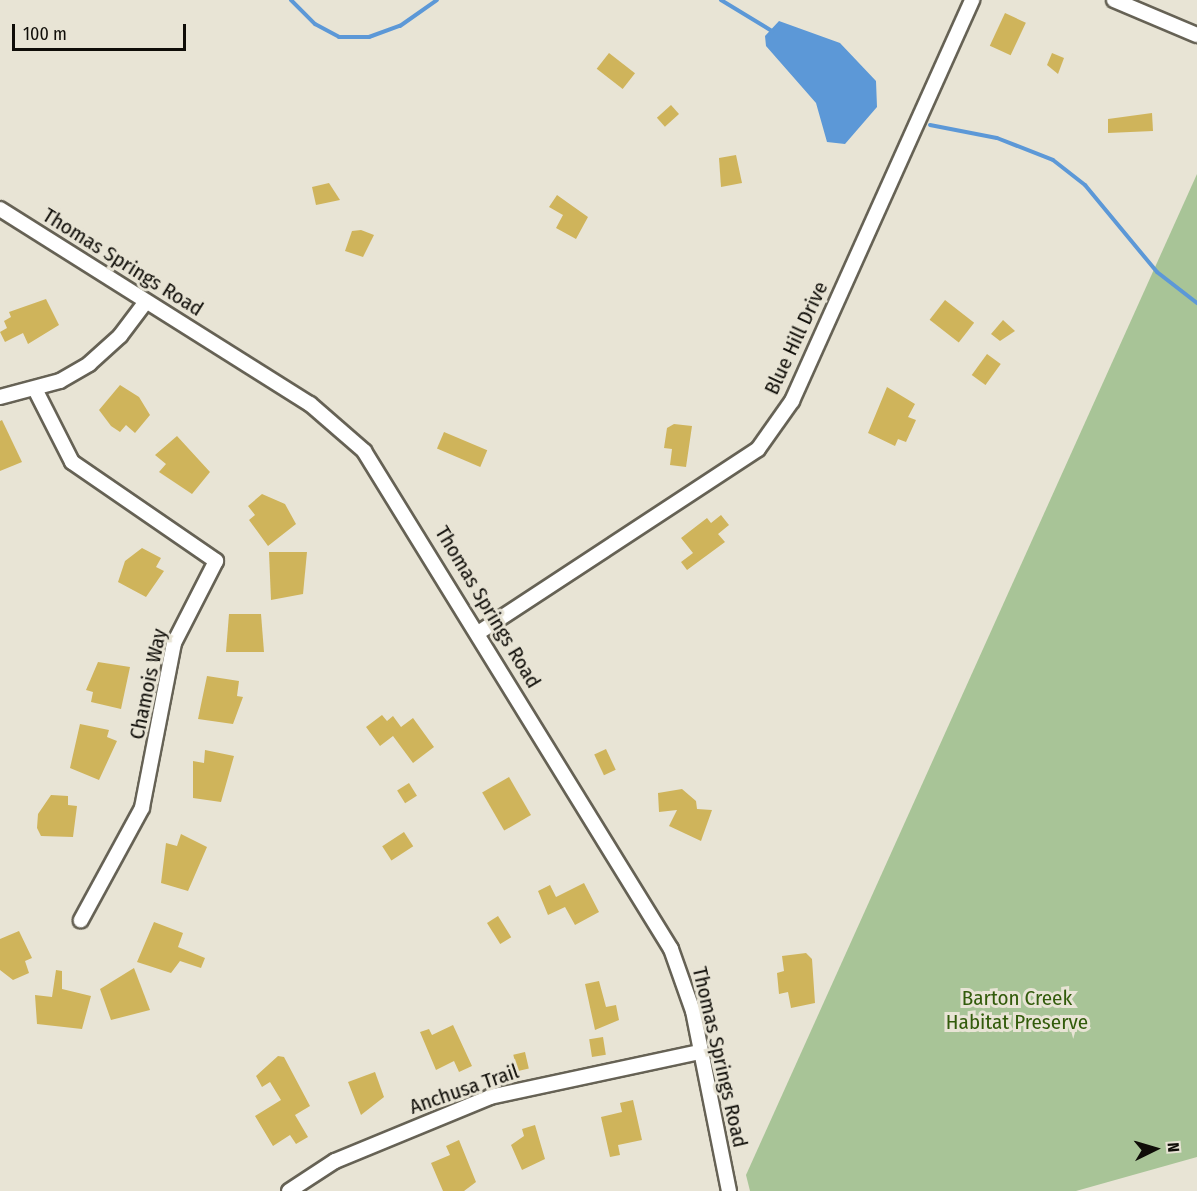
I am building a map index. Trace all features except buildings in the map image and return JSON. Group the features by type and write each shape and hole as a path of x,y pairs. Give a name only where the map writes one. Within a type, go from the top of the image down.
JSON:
{"street":[{"name":"Blue Hill Drive","path":"478,633 758,449 792,400 972,0"},
{"path":"1114,0 1197,35"},
{"name":"Thomas Springs Road","path":"0,209 145,303 310,404 347,433 381,474 671,949 690,1002 729,1191"},
{"path":"0,397 35,389 89,364 120,336 145,303"},
{"name":"Chamois Way","path":"35,389 72,462 216,561 174,643 142,808 81,920"},
{"name":"Anchusa Trail","path":"289,1191 335,1161 474,1103 700,1052"}],"green space":[{"name":"Barton Creek Habitat Preserve","path":"1197,174 1197,1157 1076,1191 750,1191 746,1175"}],"water":[{"path":"779,21 840,43 876,81 877,107 845,144 827,142 816,103 766,46 765,36"}],"waterway":[{"path":"291,0 315,24 339,37 369,37 400,26 437,0"},
{"path":"721,0 772,31"},
{"path":"930,125 997,138 1053,160 1085,185 1157,272 1197,303"}]}
